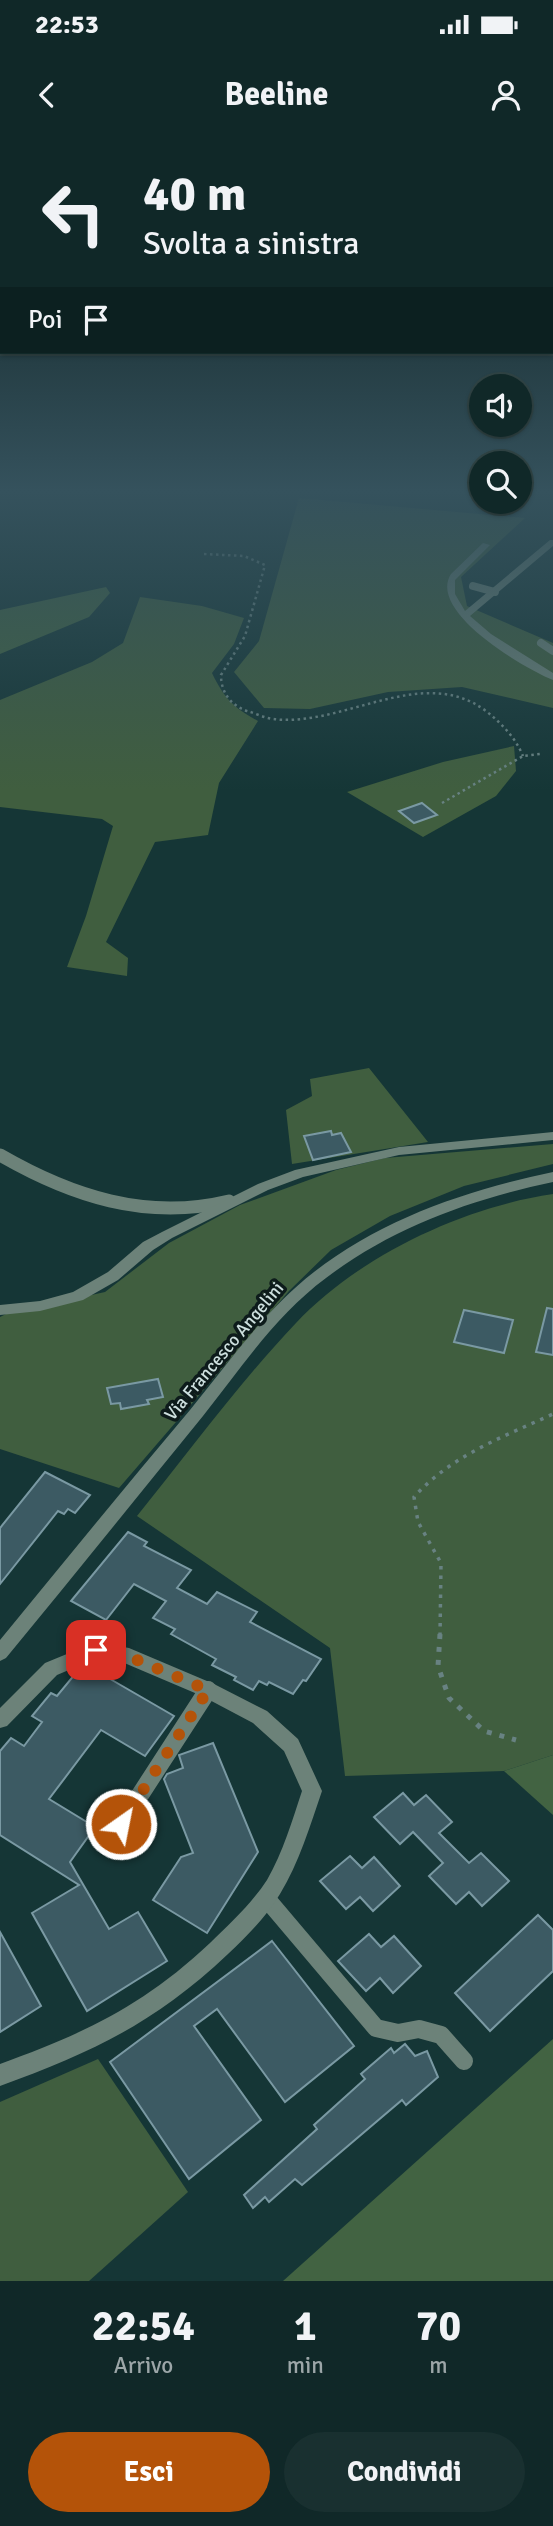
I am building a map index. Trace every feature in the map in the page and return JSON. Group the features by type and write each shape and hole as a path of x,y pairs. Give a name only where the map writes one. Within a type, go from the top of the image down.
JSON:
{"street":[{"path":"450,591 454,606 464,617 500,646 553,677"},
{"path":"464,617 495,592"},
{"path":"0,1310 40,1306 78,1296 113,1276 148,1246 246,1195 300,1173 399,1151 553,1136"},
{"name":"Via Francesco Angelini","path":"0,1653 232,1369 295,1296 318,1275 379,1236 413,1220 465,1199 553,1177"},
{"path":"0,1720 51,1669 96,1650 123,1654 208,1690 260,1717 291,1745 312,1791 292,1848 266,1898 212,1954 146,2008 85,2041 0,2075"}],"lane":[{"path":"491,591 495,592"},
{"path":"541,643 553,651"},
{"path":"0,1155 49,1183 94,1198 142,1206 192,1210 246,1195"},
{"path":"107,1846 208,1690"},
{"path":"266,1898 376,2028 398,2033 419,2029 441,2035 464,2061"}],"path":[{"path":"258,591 246,634 222,671 223,692 232,703 256,716 290,719 394,697 459,696 473,699 492,713 520,746 523,756"},
{"path":"442,803 523,756 540,754"},
{"path":"516,1740 484,1731 450,1699 438,1666 443,1598 441,1563 418,1522 414,1497 425,1482 447,1466 553,1414"}],"green space":[{"path":"88,591 110,593 89,617 0,654 0,610"},
{"path":"273,591 464,591 467,606 553,643 553,708 462,687 388,692 310,709 264,708 234,672 259,641"},
{"path":"140,597 202,606 244,618 234,644 212,673 230,702 258,721 219,783 208,835 155,842 106,942 128,958 127,976 67,967 86,916 113,826 102,819 0,807 0,700 92,662 123,643"},
{"path":"514,746 516,771 496,796 423,837 347,792 443,762"},
{"path":"369,1068 428,1142 292,1164 286,1110 312,1096 310,1079"},
{"path":"553,1144 553,1164 464,1186 390,1216 331,1250 289,1291 119,1488 0,1449 0,1317 105,1292 169,1243 240,1205 336,1170 385,1158"},
{"path":"553,1194 553,1755 504,1771 345,1776 330,1648 137,1516 275,1346 321,1299 350,1276 414,1238 449,1223 484,1210"},
{"path":"553,1755 553,1815 504,1771"},
{"path":"553,2039 553,2281 283,2281"},
{"path":"98,2059 188,2192 89,2281 0,2281 0,2102"}],"building":[{"path":"422,803 437,815 414,823 399,811"},
{"path":"331,1131 332,1135 341,1133 351,1152 313,1160 304,1136"},
{"path":"547,1308 553,1309 553,1355 536,1352"},
{"path":"464,1310 513,1320 504,1353 454,1342"},
{"path":"158,1379 163,1397 147,1400 149,1404 121,1409 120,1403 111,1404 107,1388"},
{"path":"45,1472 90,1495 75,1513 68,1509 64,1514 58,1511 0,1584 0,1528"},
{"path":"128,1532 147,1542 144,1546 191,1570 177,1588 207,1604 217,1592 257,1612 250,1622 321,1659 306,1681 303,1680 293,1694 269,1682 267,1685 259,1681 253,1690 234,1680 236,1677 212,1665 216,1659 171,1634 175,1629 153,1618 166,1601 134,1584 106,1620 71,1601"},
{"path":"86,1665 174,1716 145,1756 101,1730 49,1799 95,1827 70,1862 109,1929 138,1912 167,1961 87,2011 32,1913 79,1885 0,1835 0,1751 11,1738 24,1746 42,1722 32,1716 51,1693 57,1696 80,1668"},
{"path":"213,1743 258,1852 207,1933 153,1900 181,1857 193,1853 164,1779 167,1774 183,1768 179,1755"},
{"path":"403,1793 414,1805 426,1795 452,1822 439,1833 469,1863 481,1853 509,1881 482,1906 469,1892 456,1904 429,1876 443,1863 413,1832 400,1844 374,1817"},
{"path":"350,1856 362,1868 374,1857 400,1886 373,1911 360,1897 346,1909 320,1881"},
{"path":"538,1915 553,1930 553,1971 490,2031 455,1993"},
{"path":"0,1932 41,2006 0,2032"},
{"path":"369,1934 381,1947 394,1936 421,1966 393,1993 380,1978 366,1991 338,1961"},
{"path":"272,1941 354,2046 285,2102 217,2009 194,2026 261,2120 189,2179 110,2062"},
{"path":"405,2044 415,2056 427,2051 438,2077 406,2105 402,2100 302,2185 295,2179 269,2202 265,2197 253,2208 244,2195 317,2129 314,2125 365,2079 361,2074 391,2048 394,2053"}],"route":[{"path":"96,1650 123,1654 208,1690 121,1824"}]}
